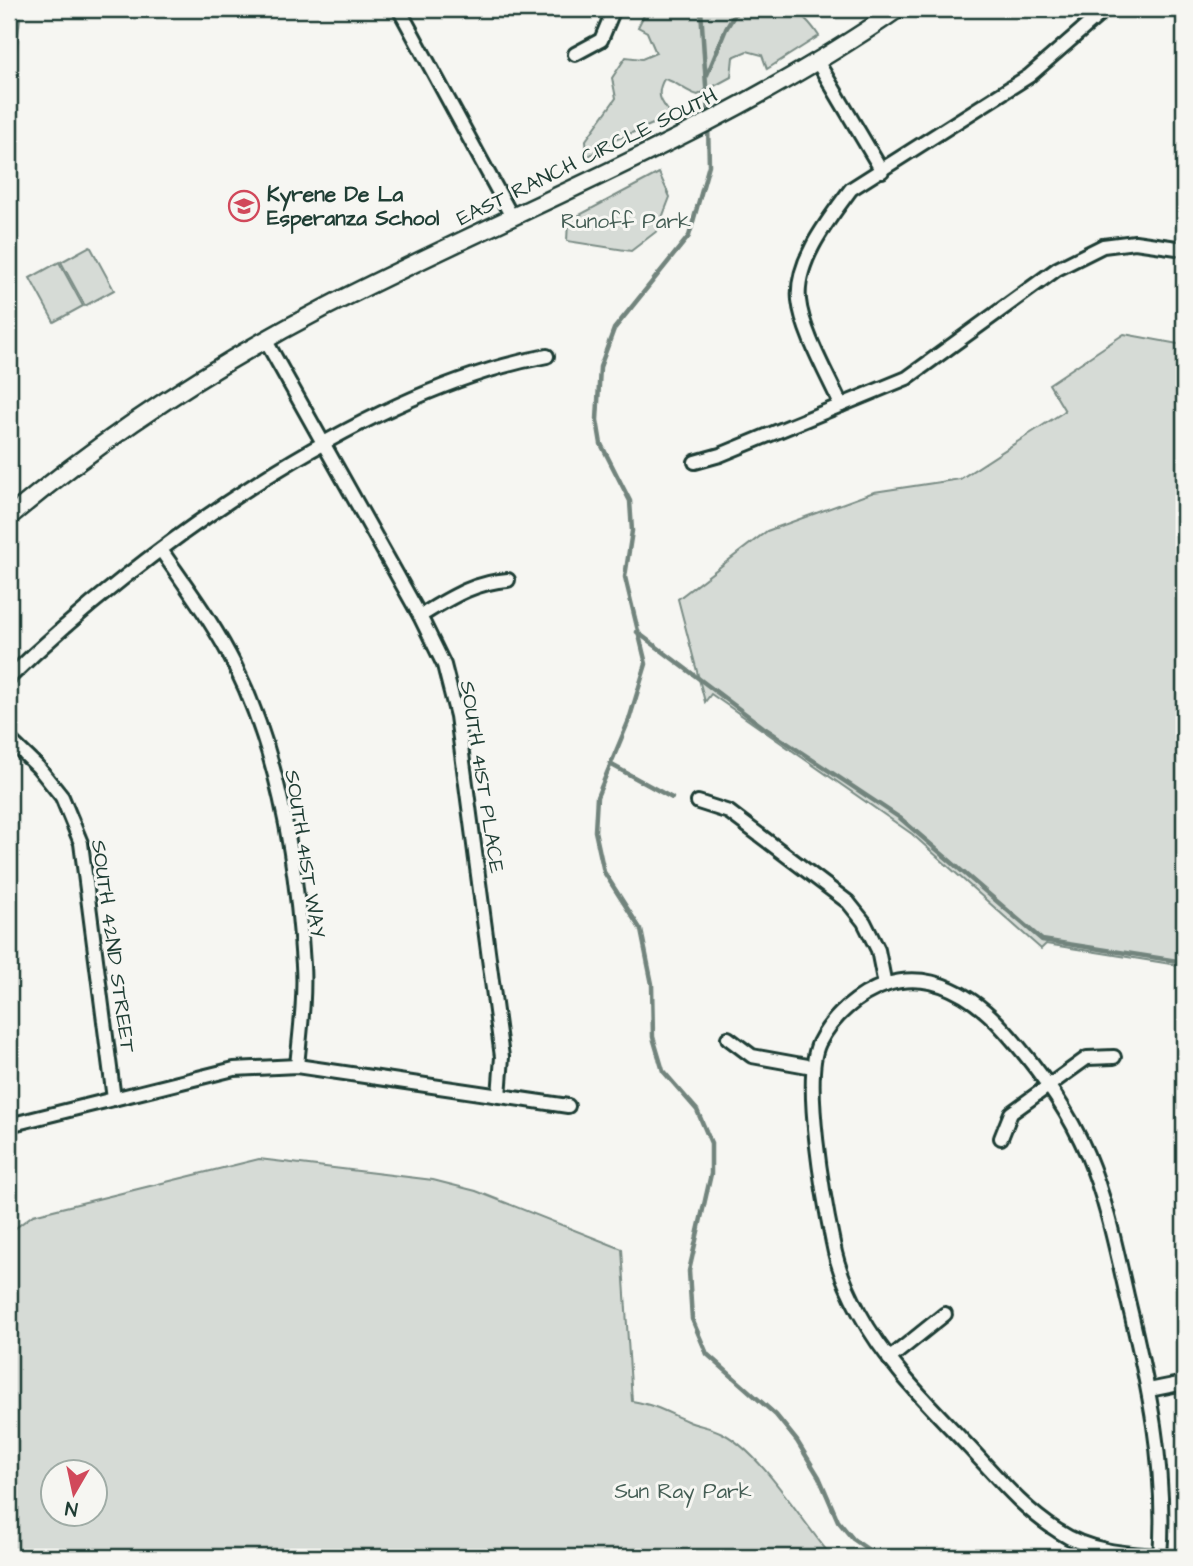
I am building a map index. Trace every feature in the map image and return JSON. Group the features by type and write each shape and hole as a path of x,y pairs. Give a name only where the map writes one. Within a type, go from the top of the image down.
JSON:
{"street":[{"path":"399,9 512,217"},
{"path":"575,54 601,40 614,9"},
{"name":"EAST RANCH CIRCLE SOUTH","path":"9,517 142,417 265,341 326,307 680,138 817,61 898,9"},
{"path":"841,405 799,300 801,274 831,217 851,189 1029,76 1106,9"},
{"path":"817,61 882,171"},
{"path":"695,462 720,455 908,378 1080,256 1102,246 1135,242 1184,249"},
{"name":"SOUTH 41ST PLACE","path":"265,341 420,616 444,665 457,716 502,1057 499,1096"},
{"path":"9,678 58,632 161,550 239,496 324,445 426,395 502,366 547,356"},
{"name":"SOUTH 41ST WAY","path":"161,550 211,622 236,667 272,765 287,839 303,966 297,1066"},
{"path":"420,616 469,588 488,581 508,580"},
{"name":"SOUTH 42ND STREET","path":"9,739 38,766 62,797 81,843 114,1099"},
{"path":"698,802 729,812 848,902 864,922 878,950 885,985"},
{"path":"901,980 932,983 965,993 992,1017 1039,1069 1087,1153 1106,1207 1149,1391 1163,1499 1160,1557 1103,1550 1057,1531 1024,1505 890,1359 858,1311 833,1245 812,1096 813,1067 819,1043 855,1000 901,980"},
{"path":"728,1038 752,1056 813,1067"},
{"path":"1001,1138 1011,1113 1087,1058 1114,1057"},
{"path":"9,1125 234,1069 297,1066 568,1106"},
{"path":"890,1359 945,1314"},
{"path":"1149,1391 1184,1383"}],"green space":[{"path":"652,9 767,9 774,13 787,9 806,19 819,36 767,69 762,55 747,51 733,57 731,77 698,95 664,79 660,98 672,116 615,140 587,157 586,140 616,98 612,78 626,57 642,59 656,53 647,32 638,27 645,13"},
{"path":"9,16 20,18 9,112"},
{"name":"Runoff Park","path":"659,173 670,197 657,231 631,251 567,241 568,221"},
{"path":"90,246 114,290 85,306 61,262"},
{"path":"59,262 83,306 54,322 30,278"},
{"path":"1124,334 1184,345 1184,966 1046,944 1041,949 912,834 711,694 705,702 678,599 767,531 874,492 960,479 1065,411 1049,384"},
{"path":"1184,1064 1184,1159 1180,1135"},
{"name":"Sun Ray Park","path":"259,1159 433,1180 476,1191 622,1249 632,1401 718,1431 737,1443 781,1489 832,1557 9,1557 9,1233 33,1215"}],"waterway":[{"path":"701,9 708,116"},
{"path":"707,75 726,29 738,9"},
{"path":"708,125 709,165 689,236 614,329 600,367 597,420 601,444 630,501 632,531 625,577 646,664 629,720 597,797 595,831 604,872 641,930 652,984 653,1037 663,1071 697,1110 711,1143 711,1174 689,1271 692,1319 707,1354 776,1415 797,1441 819,1477 838,1521 853,1539 879,1557"},
{"path":"637,632 763,727 900,818 1042,940 1184,962"},
{"path":"610,764 672,798"}],"place":[{"name":"Kyrene De La Esperanza School","path":"244,206"}]}
